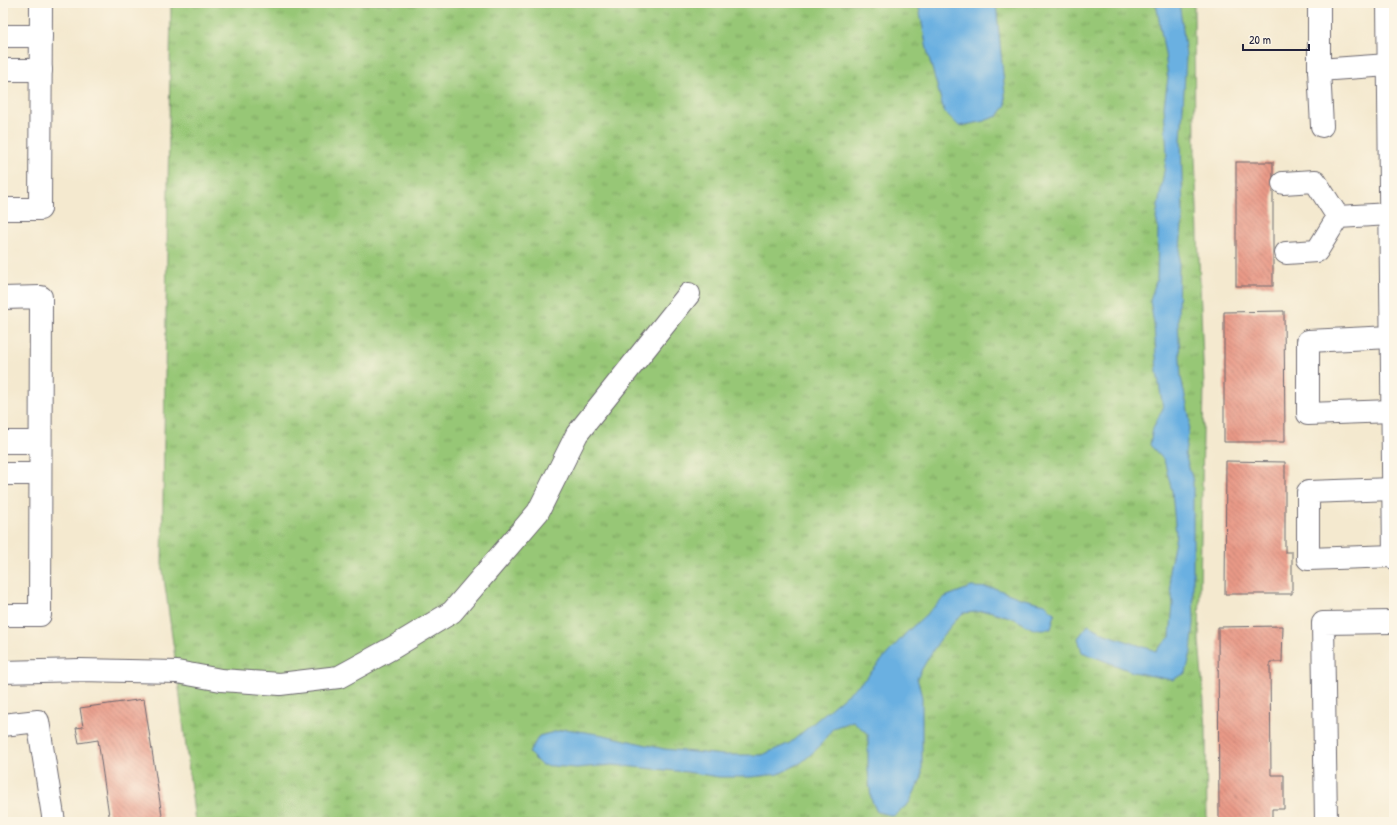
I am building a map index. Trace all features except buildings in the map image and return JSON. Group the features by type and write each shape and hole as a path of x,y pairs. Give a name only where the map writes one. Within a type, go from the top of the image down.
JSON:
{"street":[{"path":"3,209 40,209 41,3"},
{"path":"1319,3 1319,70 1322,126"},
{"path":"1388,3 1394,557 1308,559 1308,492 1393,489"},
{"path":"3,36 41,36"},
{"path":"1319,70 1388,65"},
{"path":"3,70 41,70"},
{"path":"1283,183 1315,181 1338,217"},
{"path":"1338,217 1390,214"},
{"path":"1286,253 1317,251 1338,217"},
{"path":"3,672 80,670 177,672 221,680 280,684 339,677 394,647 452,612 538,512 578,434 689,294"},
{"path":"3,298 40,297 40,615 3,615"},
{"path":"1391,337 1308,341 1308,414 1392,411"},
{"path":"3,442 40,442"},
{"path":"3,474 40,474"},
{"path":"1326,822 1323,623 1394,622"},
{"path":"3,725 38,720 54,822"}],"green space":[{"path":"171,3 1194,3 1195,156 1204,386 1199,639 1206,728 1207,822 195,822 162,564"}],"water":[{"path":"918,3 996,3 1006,105 998,116 981,122 959,126 944,111 928,54"},
{"path":"1156,3 1179,3 1186,57 1181,140 1183,214 1179,262 1178,321 1181,377 1190,420 1185,454 1193,481 1194,623 1191,652 1186,673 1172,680 1133,672 1082,652 1078,638 1088,625 1105,634 1156,651 1170,637 1173,604 1169,571 1176,535 1172,491 1164,460 1150,445 1153,428 1163,408 1157,372 1154,324 1150,301 1157,278 1158,228 1156,218 1167,154 1164,106 1168,78"},
{"path":"971,587 994,588 1020,598 1045,604 1055,614 1051,629 1033,629 1013,618 989,611 963,613 949,628 932,652 917,678 922,697 922,777 909,803 894,816 877,812 871,799 868,770 868,734 853,721 833,728 818,748 802,762 779,774 751,777 719,777 687,772 612,765 576,768 541,765 529,753 539,736 566,729 604,735 664,749 723,755 762,755 790,743 865,679 907,632 945,597"}]}
